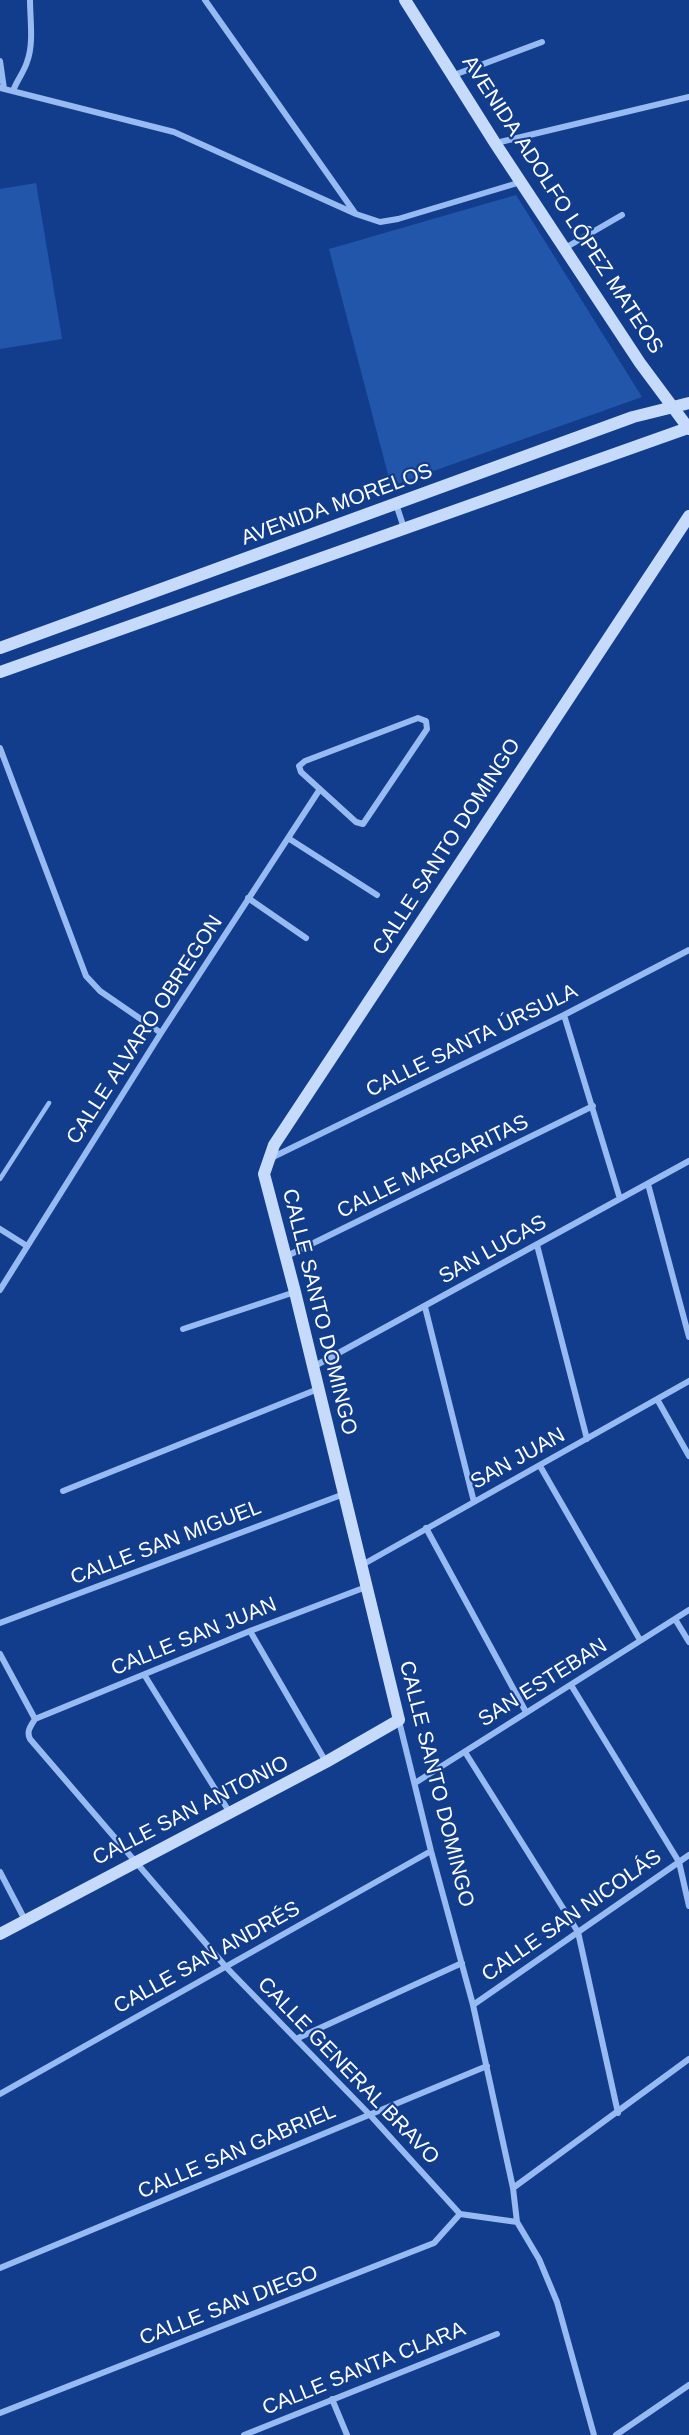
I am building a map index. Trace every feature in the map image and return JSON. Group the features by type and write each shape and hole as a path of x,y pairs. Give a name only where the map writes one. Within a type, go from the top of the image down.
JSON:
{"main road":[{"name":"AVENIDA ADOLFO LÓPEZ MATEOS","path":"405,0 495,143 640,363 688,429"},
{"name":"AVENIDA MORELOS","path":"0,648 633,417 689,403"},
{"path":"0,672 688,429"},
{"name":"CALLE SANTO DOMINGO","path":"399,1720 314,1367 264,1174 274,1145 689,516"},
{"name":"CALLE SAN ANTONIO","path":"0,1934 134,1862 230,1814 399,1720"}],"street":[{"path":"13,91 30,52 30,0"},
{"path":"205,0 356,214"},
{"path":"454,75 542,42"},
{"path":"0,61 2,89 174,132 356,214 380,222 398,219 522,182"},
{"path":"495,143 689,97"},
{"path":"565,248 622,215"},
{"path":"396,504 404,529"},
{"path":"418,718 426,721 427,729 363,824 356,822 320,789 301,772 299,766 305,761 418,718"},
{"path":"0,748 86,976 100,991 161,1033"},
{"name":"CALLE ALVARO OBREGON","path":"0,1290 161,1033 320,789"},
{"path":"288,838 377,895"},
{"path":"248,898 306,938"},
{"name":"CALLE SANTA ÚRSULA","path":"268,1160 564,1015 689,950"},
{"path":"564,1015 620,1199"},
{"name":"CALLE MARGARITAS","path":"286,1256 593,1106"},
{"name":"SAN LUCAS","path":"314,1367 689,1161"},
{"path":"648,1184 689,1337"},
{"path":"0,1229 27,1246"},
{"path":"537,1245 587,1439"},
{"path":"183,1329 295,1292"},
{"path":"425,1307 474,1502"},
{"name":"SAN JUAN","path":"362,1565 689,1381"},
{"path":"63,1491 319,1389"},
{"path":"657,1399 689,1456"},
{"path":"540,1466 640,1640"},
{"name":"CALLE SAN MIGUEL","path":"0,1623 344,1494"},
{"path":"426,1528 526,1712"},
{"name":"CALLE SAN JUAN","path":"35,1719 145,1676 250,1631 366,1587"},
{"name":"SAN ESTEBAN","path":"415,1783 689,1610"},
{"path":"675,1619 689,1642"},
{"path":"250,1631 326,1762"},
{"path":"0,1654 35,1719"},
{"path":"145,1676 230,1814"},
{"path":"571,1684 679,1862 689,1906"},
{"name":"CALLE GENERAL BRAVO","path":"35,1719 27,1734 134,1862 226,1966 370,2115 460,2214"},
{"name":"CALLE SANTO DOMINGO","path":"399,1720 431,1851 473,2005 513,2188 517,2222"},
{"path":"465,1752 578,1932 618,2113"},
{"name":"CALLE SAN ANDRÉS","path":"0,2094 431,1851"},
{"name":"CALLE SAN NICOLÁS","path":"473,2005 689,1855"},
{"path":"0,1872 25,1920"},
{"name":"CALLE SAN NICOLÁS","path":"296,2039 462,1963"},
{"path":"513,2188 689,2059"},
{"name":"CALLE SAN GABRIEL","path":"0,2268 487,2066"},
{"path":"460,2214 517,2222 539,2259 557,2302 594,2435"},
{"name":"CALLE SAN DIEGO","path":"0,2413 434,2243 460,2214"},
{"name":"CALLE SANTA CLARA","path":"244,2435 497,2334"},
{"path":"616,2435 689,2385"},
{"path":"332,2399 347,2435"}],"lane":[{"path":"0,1179 49,1103"}],"shaded area":[{"path":"36,183 62,339 0,349 0,189"},
{"path":"516,195 642,397 391,486 329,249"}]}
